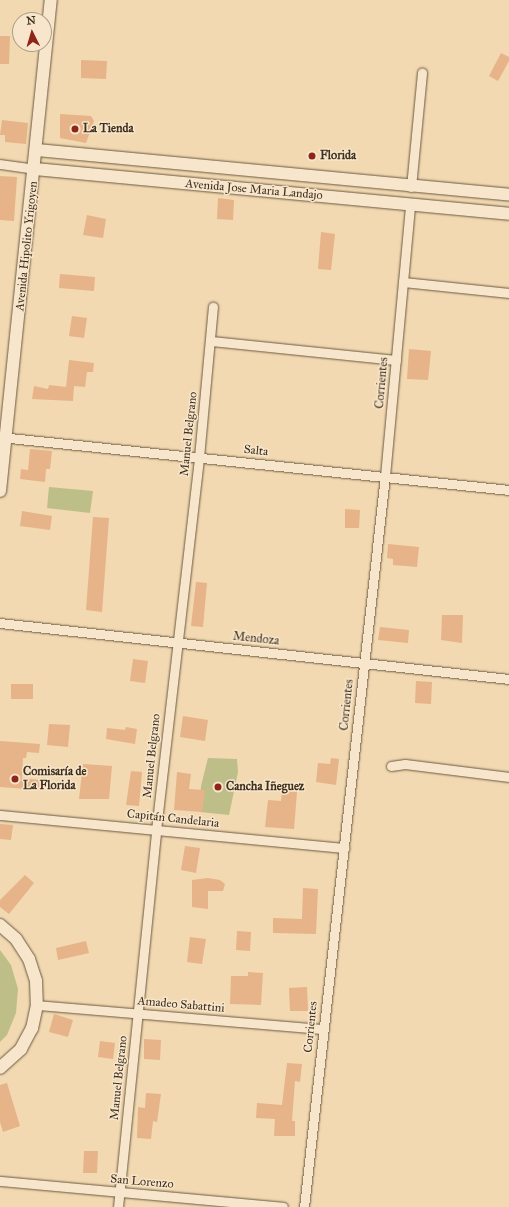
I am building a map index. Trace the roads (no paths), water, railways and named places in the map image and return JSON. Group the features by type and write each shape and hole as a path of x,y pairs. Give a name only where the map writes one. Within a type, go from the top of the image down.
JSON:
{"street":[{"name":"Avenida Hipolito Yrigoyen","path":"0,491 3,438 37,150 51,0"},
{"path":"412,187 422,73"},
{"name":"Avenida Jose Maria Landajo","path":"37,150 412,187 509,195"},
{"name":"Avenida Jose Maria Landajo","path":"0,164 509,214"},
{"name":"Corrientes","path":"304,1207 385,476 410,204"},
{"path":"403,282 509,293"},
{"name":"Manuel Belgrano","path":"118,1207 156,830 199,457 213,307"},
{"path":"211,341 396,360"},
{"name":"Salta","path":"3,438 385,476 509,490"},
{"name":"Mendoza","path":"0,623 509,679"},
{"path":"391,766 405,764 509,777"},
{"name":"Capitán Candelaria","path":"0,815 344,848"},
{"path":"0,925 16,939 29,959 36,981 37,1005 32,1028 21,1048 0,1068"},
{"name":"Amadeo Sabattini","path":"37,1005 323,1029"},
{"name":"San Lorenzo","path":"0,1181 283,1207"}],"place":[{"name":"La Tienda","path":"75,129"},
{"name":"Florida","path":"312,156"},
{"name":"Comisaría de La Florida","path":"15,779"},
{"name":"Cancha Iñeguez","path":"218,787"}]}
